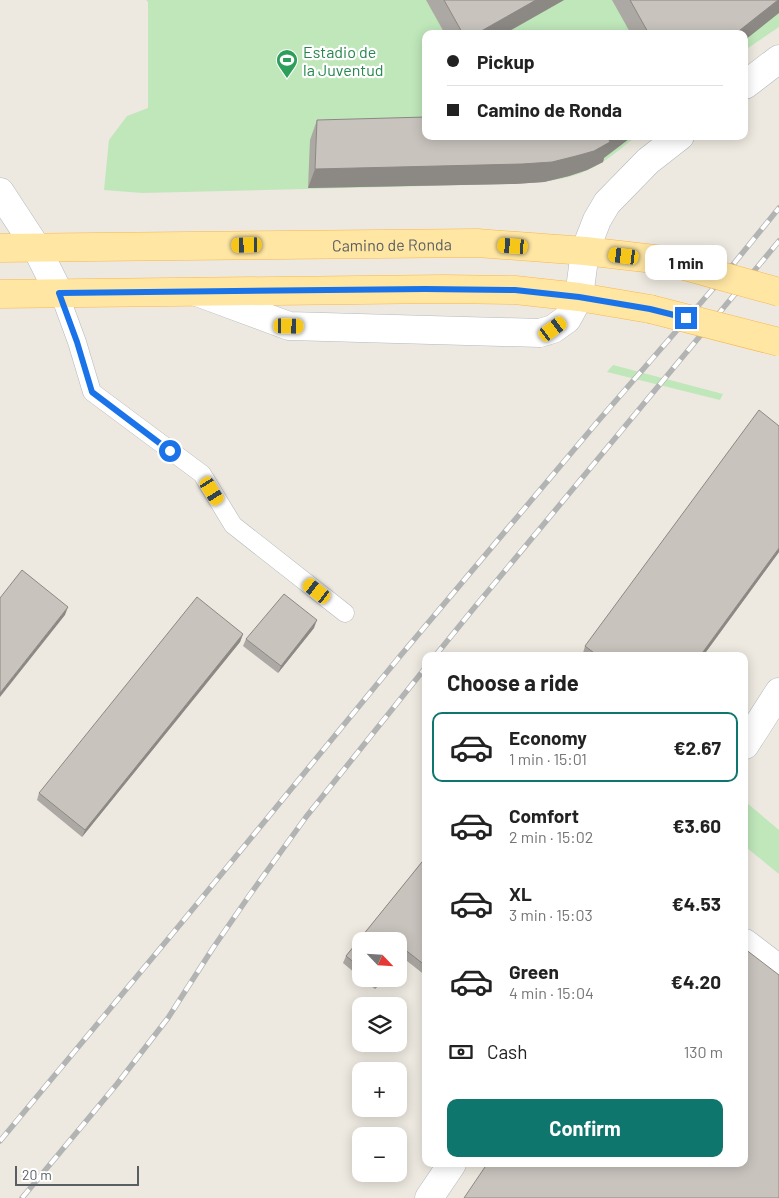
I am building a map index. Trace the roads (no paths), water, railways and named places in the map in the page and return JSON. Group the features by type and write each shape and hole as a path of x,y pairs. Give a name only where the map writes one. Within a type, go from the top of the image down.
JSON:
{"main road":[{"name":"Camino de Ronda","path":"0,248 477,243 585,251 662,260 779,292"},
{"path":"0,294 444,289 515,290 579,297 650,309 779,342"}],"street":[{"path":"748,83 779,59"},
{"path":"195,292 289,326 540,333 553,329 567,319 579,297 585,251 597,220 608,203 648,161 675,140"},
{"path":"0,192 36,247 59,293"},
{"path":"748,740 779,692"},
{"path":"748,945 779,969"},
{"path":"429,1198 450,1167"}],"lane":[{"path":"59,293 77,342 92,392 202,474 233,524 345,614"}],"railway":[{"path":"0,1141 401,655 599,420 718,283 779,208"},
{"path":"438,652 779,241"},
{"path":"22,1198 117,1084 168,1018 213,948 306,817 422,672"}],"place":[{"name":"Estadio de la Juventud","path":"287,79"}]}
